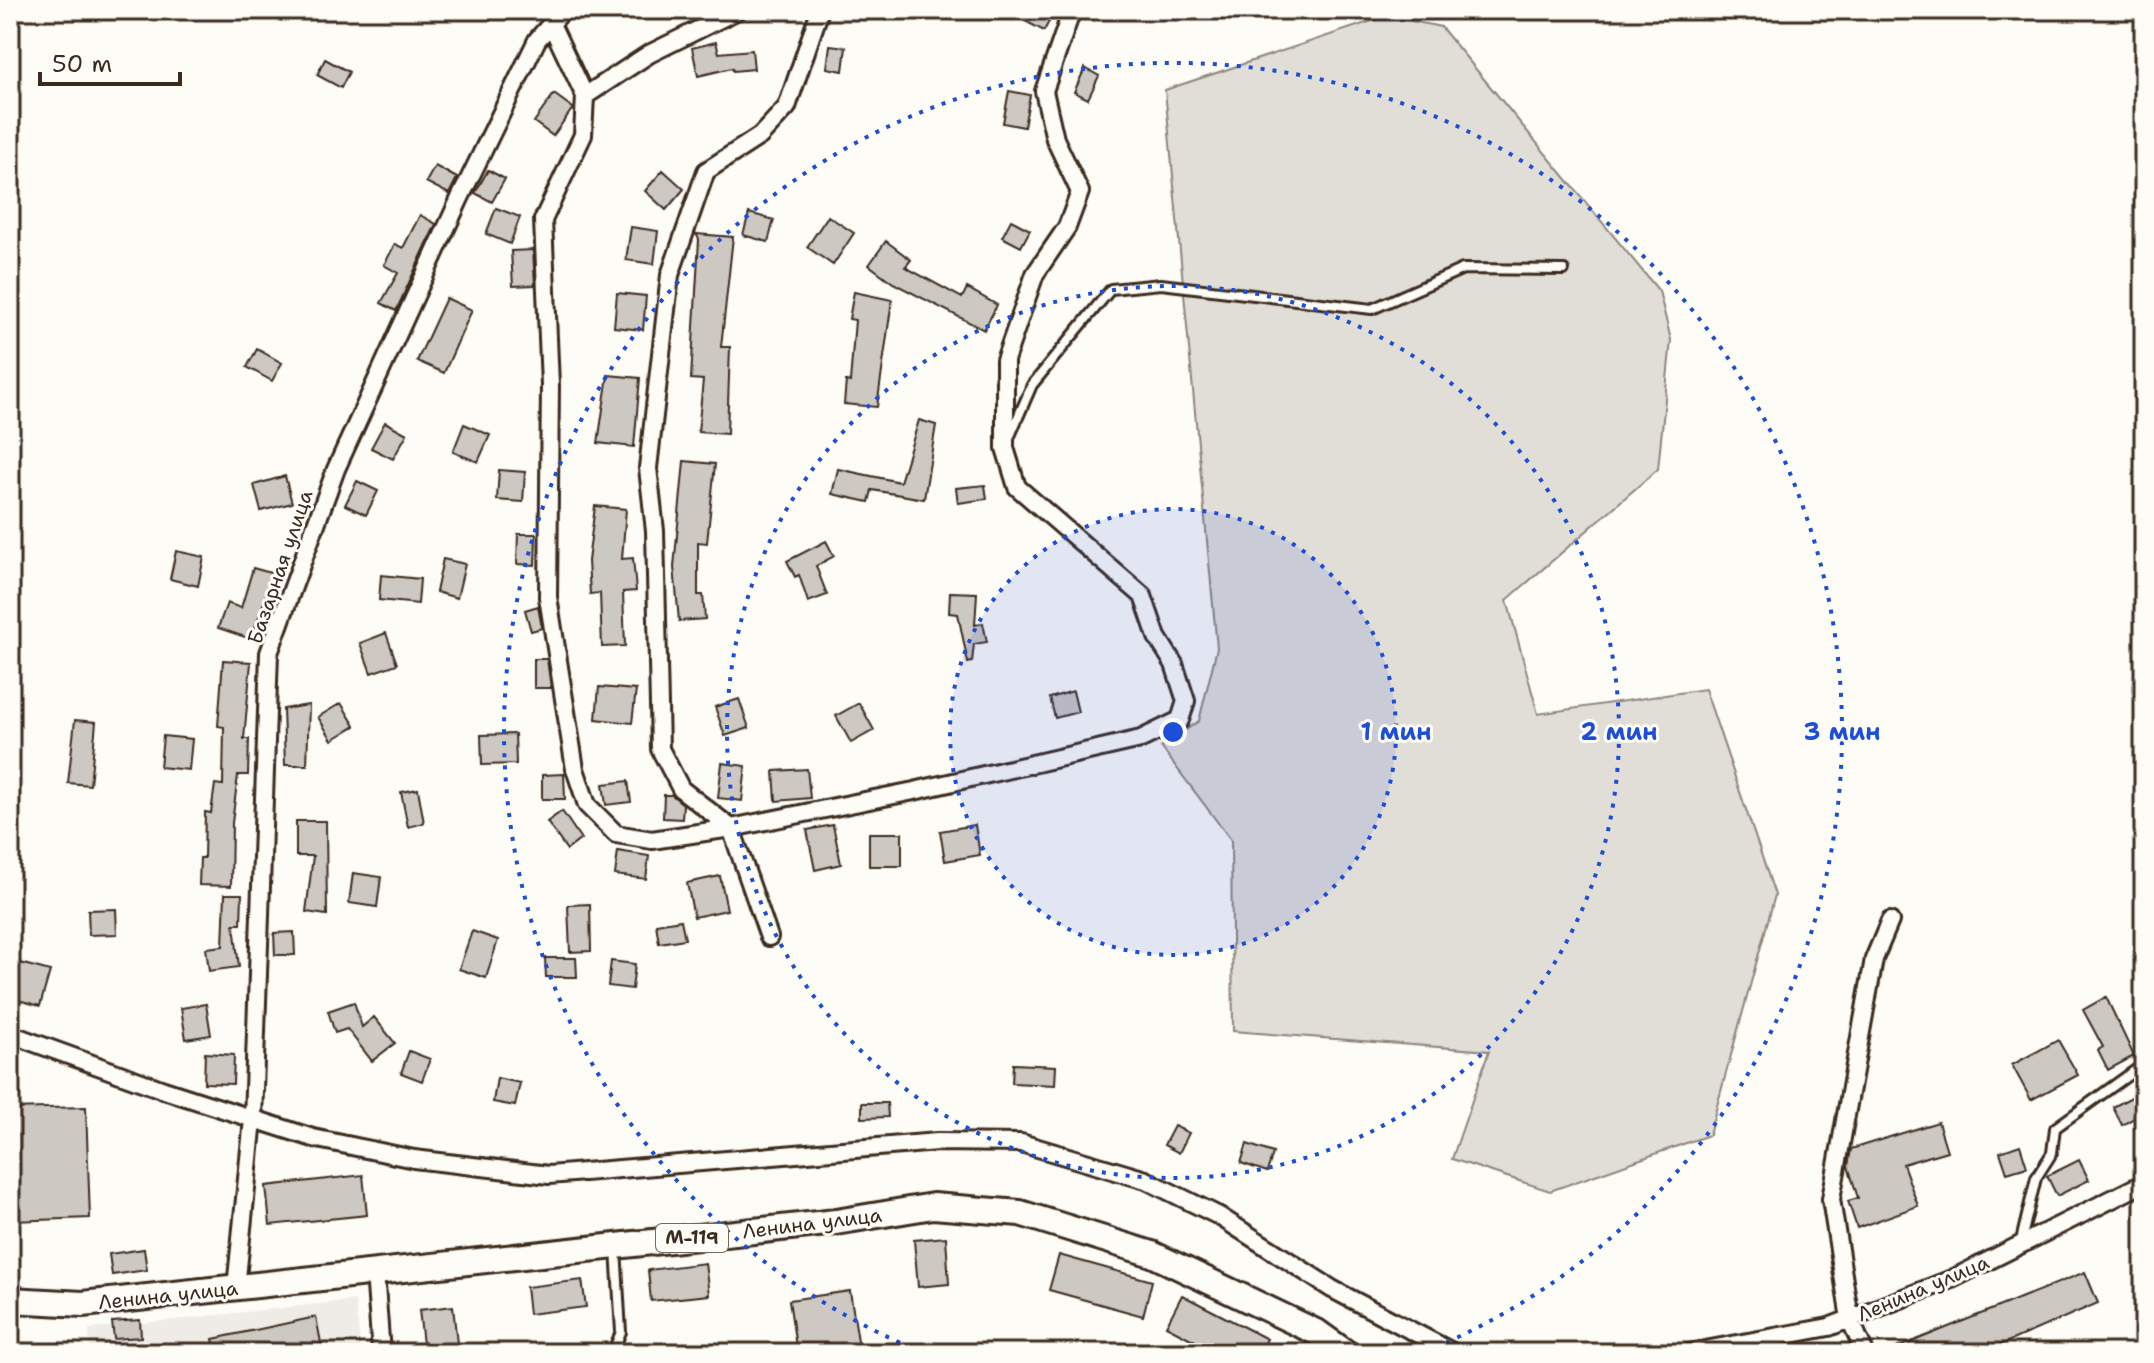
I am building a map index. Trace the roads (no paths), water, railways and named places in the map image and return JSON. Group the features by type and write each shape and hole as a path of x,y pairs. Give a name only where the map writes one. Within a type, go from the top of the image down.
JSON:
{"main road":[{"name":"Ленина улица","path":"10,1300 83,1304 836,1222 933,1206 1020,1213 1152,1254 1318,1333 1346,1353"}],"street":[{"name":"Базарная улица","path":"236,1288 253,1119 269,653 336,469 537,40 563,10"},
{"path":"585,96 649,54 738,10"},
{"path":"769,937 731,828 681,789 660,749 655,531 648,468 670,275 706,171 760,136 787,107 820,10"},
{"path":"551,24 585,96 583,135 543,220 550,385 548,597 575,769 587,805 616,834 652,840 731,828 914,791 1141,739 1180,720 1186,701 1174,664 1157,637 1143,596 1017,487 1005,448 1005,360 1035,274 1067,227 1080,192 1055,139 1044,91 1072,10"},
{"path":"1865,1353 1850,1319 1831,1199 1874,959 1890,921"},
{"path":"10,1034 313,1138 414,1159 549,1175 937,1142 1021,1143 1146,1180 1219,1216 1332,1289 1454,1353"},
{"name":"Ленина улица","path":"1689,1353 1829,1327 1952,1279 2144,1183"},
{"path":"375,1272 381,1353"}],"lane":[{"path":"1005,448 1032,385 1111,289 1161,284 1372,309 1463,269 1564,270"},
{"path":"2019,1246 2036,1178 2052,1153 2055,1128 2144,1064"},
{"path":"612,1353 621,1332 616,1246"}]}
